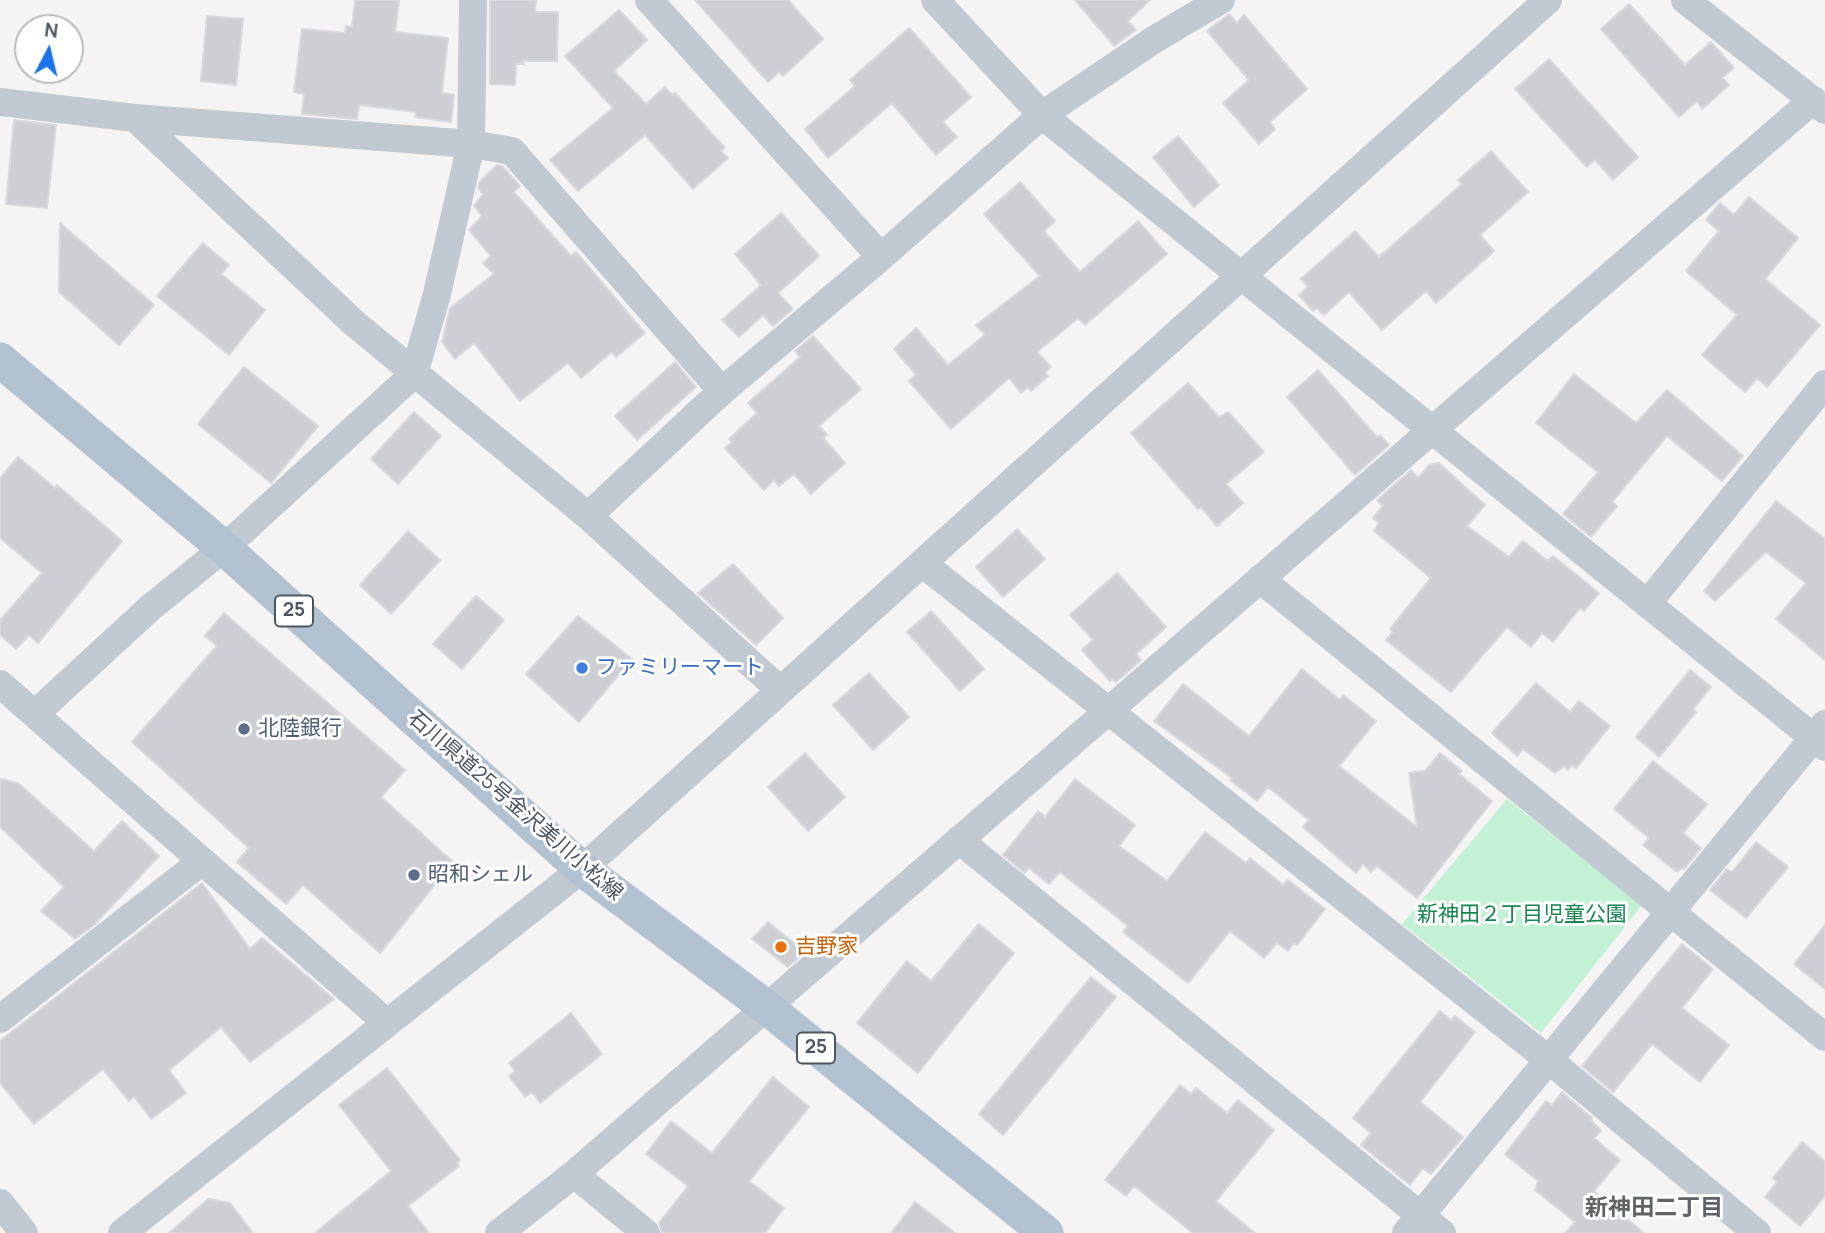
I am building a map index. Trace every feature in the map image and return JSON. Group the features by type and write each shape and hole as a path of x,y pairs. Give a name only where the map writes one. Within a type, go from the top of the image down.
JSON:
{"main road":[{"name":"石川県道25号金沢美川小松線","path":"0,360 224,548 582,869 766,1007 1046,1233"}],"street":[{"path":"36,713 150,608 224,548 414,374 437,294 471,144 474,0"},
{"path":"649,0 881,257"},
{"path":"935,0 1042,115 1647,604 1821,736 1670,912 1549,1060 1423,1227 959,840"},
{"path":"588,516 722,391 881,257 1042,115 1155,38 1222,0"},
{"path":"122,1233 582,869 1548,0"},
{"path":"499,1233 574,1174 1432,430 1819,105 1685,0"},
{"path":"0,102 135,118 471,144 512,151 722,391"},
{"path":"135,118 354,323 588,516 780,690"},
{"path":"1647,604 1825,384"},
{"path":"922,563 1549,1060 1757,1233"},
{"path":"1260,579 1825,1037"},
{"path":"0,684 387,1023"},
{"path":"0,1019 201,862"},
{"path":"574,1174 646,1233"},
{"path":"0,1203 24,1233"}],"green space":[{"name":"新神田２丁目児童公園","path":"1507,799 1642,905 1541,1033 1402,924"}],"building":[{"path":"355,0 399,0 395,32 448,38 442,93 454,95 451,122 415,117 416,112 359,105 357,119 302,114 304,94 294,92 302,29 345,33 346,26 352,27"},
{"path":"490,0 536,0 535,12 558,12 557,61 523,61 524,64 516,64 515,85 490,84"},
{"path":"695,0 788,0 823,39 783,76 779,72 768,82"},
{"path":"1075,0 1150,0 1128,21 1136,30 1114,46"},
{"path":"1629,4 1685,65 1711,42 1734,68 1722,78 1729,85 1702,109 1697,101 1679,117 1601,29"},
{"path":"619,10 647,40 614,71 646,104 665,87 672,95 675,93 725,148 721,151 728,158 693,189 645,135 578,191 550,160 613,108 565,56"},
{"path":"1229,14 1237,23 1244,15 1307,89 1270,122 1275,129 1259,144 1223,103 1249,80 1207,31"},
{"path":"207,16 243,19 236,85 201,81"},
{"path":"909,28 971,97 943,122 957,137 936,155 892,103 828,158 805,129 855,86 850,80"},
{"path":"1549,59 1638,157 1613,180 1595,160 1587,167 1515,89"},
{"path":"14,120 56,125 47,208 6,204"},
{"path":"1178,136 1219,185 1194,207 1153,157"},
{"path":"1491,151 1528,192 1480,235 1494,251 1436,303 1426,291 1382,330 1349,292 1324,315 1317,308 1313,311 1299,295 1308,287 1301,279 1355,231 1379,257 1462,184 1458,180"},
{"path":"497,165 502,166 520,186 514,192 571,256 576,252 645,333 616,357 612,352 581,378 568,363 520,401 474,343 455,359 442,342 450,308 494,274 483,263 491,256 469,230 482,216 474,206 483,194 478,188 480,181"},
{"path":"1020,182 1055,221 1044,231 1080,272 1138,221 1167,254 1085,325 1078,318 1037,352 1051,367 1045,372 1048,376 1031,391 1028,387 1021,393 1009,378 951,429 909,381 916,375 894,349 916,328 948,365 985,335 976,325 1040,276 984,214"},
{"path":"1749,197 1798,238 1765,279 1820,325 1767,387 1757,378 1745,392 1702,355 1737,315 1686,271 1719,231 1706,220 1720,203 1734,215"},
{"path":"781,213 819,256 778,293 793,309 773,326 763,315 739,337 722,320 761,285 735,254"},
{"path":"60,223 154,305 119,345 59,292"},
{"path":"203,243 229,265 221,274 265,310 229,355 157,296"},
{"path":"813,336 861,389 819,426 827,435 823,438 845,463 811,494 794,474 779,486 774,480 764,490 725,448 732,442 729,439 757,413 748,403 800,357 795,351"},
{"path":"675,362 696,387 637,440 615,416"},
{"path":"244,367 318,426 271,483 198,424"},
{"path":"1318,370 1377,437 1380,435 1389,445 1355,475 1287,397"},
{"path":"1574,374 1636,423 1667,390 1743,456 1722,481 1667,436 1612,502 1617,506 1591,537 1563,514 1598,472 1536,423"},
{"path":"1188,383 1219,417 1228,412 1264,452 1226,484 1243,503 1217,526 1201,507 1198,509 1131,433"},
{"path":"414,412 441,436 398,484 371,459"},
{"path":"18,457 55,488 57,485 122,541 38,643 29,635 16,649 0,635 0,620 42,573 0,538 0,478"},
{"path":"1439,463 1485,505 1467,526 1509,557 1523,541 1548,561 1553,556 1599,593 1584,611 1580,608 1553,642 1542,633 1531,647 1507,627 1451,692 1386,640 1393,632 1390,629 1431,578 1374,531 1379,523 1373,518 1383,506 1377,500 1411,470 1418,478 1429,465"},
{"path":"1776,501 1825,539 1825,660 1776,619 1806,583 1766,552 1715,601 1704,591"},
{"path":"1017,529 1045,559 1003,597 976,567"},
{"path":"408,531 440,560 391,614 360,585"},
{"path":"733,564 783,618 756,645 698,593"},
{"path":"1117,573 1166,627 1136,654 1141,660 1116,682 1112,679 1110,681 1082,650 1093,640 1070,615"},
{"path":"476,596 504,620 462,669 433,644"},
{"path":"931,611 984,669 960,691 907,632"},
{"path":"224,613 405,770 381,797 453,862 380,953 303,885 286,904 237,862 249,848 132,742 217,646 205,636"},
{"path":"578,616 632,659 579,722 526,674"},
{"path":"1302,669 1340,700 1343,695 1376,721 1339,766 1417,827 1409,773 1425,771 1440,753 1462,771 1459,774 1492,801 1417,898 1377,866 1371,872 1363,864 1356,873 1303,827 1309,820 1268,787 1257,801 1230,780 1232,778 1154,721 1183,684 1249,736"},
{"path":"1690,670 1711,687 1693,709 1696,712 1659,757 1636,737"},
{"path":"869,673 909,717 873,750 833,705"},
{"path":"1536,683 1570,712 1579,701 1610,726 1576,768 1572,765 1568,770 1564,766 1555,773 1523,749 1517,756 1492,733"},
{"path":"805,753 845,797 808,831 768,787"},
{"path":"1653,761 1707,804 1683,833 1701,848 1684,869 1682,867 1677,872 1643,845 1649,838 1614,809"},
{"path":"0,779 18,783 94,851 122,821 159,856 94,925 75,939 41,911 64,887 0,827"},
{"path":"1075,779 1135,825 1119,846 1167,881 1205,832 1246,863 1250,858 1283,885 1288,880 1325,909 1297,945 1294,943 1288,951 1277,943 1264,958 1230,931 1188,983 1123,932 1128,926 1060,872 1049,884 1029,868 1025,873 1003,855 1038,811 1045,817"},
{"path":"1756,842 1788,867 1746,918 1710,890 1727,869 1732,872"},
{"path":"202,883 250,949 262,938 334,999 250,1062 221,1027 169,1070 186,1093 151,1119 134,1096 129,1101 103,1069 34,1124 0,1083 0,1041"},
{"name":"吉野家","path":"768,922 805,952 788,967 752,939"},
{"path":"979,924 1014,953 918,1073 857,1023 907,961 931,981"},
{"path":"1825,925 1825,989 1794,964"},
{"path":"1682,944 1713,969 1682,1008 1729,1045 1700,1082 1652,1044 1613,1092 1582,1066"},
{"path":"1091,977 1116,997 1003,1135 979,1114"},
{"path":"1440,1011 1451,1020 1455,1016 1475,1032 1420,1102 1463,1137 1431,1174 1423,1168 1410,1185 1361,1145 1371,1133 1353,1118"},
{"path":"571,1013 602,1054 540,1103 532,1092 525,1097 509,1076 515,1071 509,1063"},
{"path":"387,1068 460,1160 457,1162 459,1166 408,1206 429,1233 315,1233 391,1171 339,1105"},
{"path":"773,1077 809,1107 749,1181 784,1208 765,1233 662,1233 659,1223 688,1186 646,1154 671,1121 712,1153"},
{"path":"1180,1085 1191,1094 1196,1088 1227,1113 1238,1100 1274,1130 1216,1201 1255,1233 1193,1233 1134,1186 1126,1196 1105,1180"},
{"path":"1562,1092 1592,1118 1601,1131 1594,1138 1620,1160 1594,1191 1644,1233 1565,1233 1575,1222 1535,1190 1538,1181 1505,1154 1546,1101 1552,1105"},
{"path":"1802,1142 1825,1161 1825,1196 1800,1226 1765,1197 1777,1182 1773,1178"},
{"path":"208,1199 230,1203 253,1233 169,1233"},
{"path":"915,1202 955,1233 891,1233"}],"place":[{"name":"ファミリーマート","path":"582,668"},
{"name":"北陸銀行","path":"244,729"},
{"name":"昭和シェル","path":"414,875"},
{"name":"吉野家","path":"781,947"}],"district":[{"name":"新神田二丁目","path":"1654,1209"}]}
